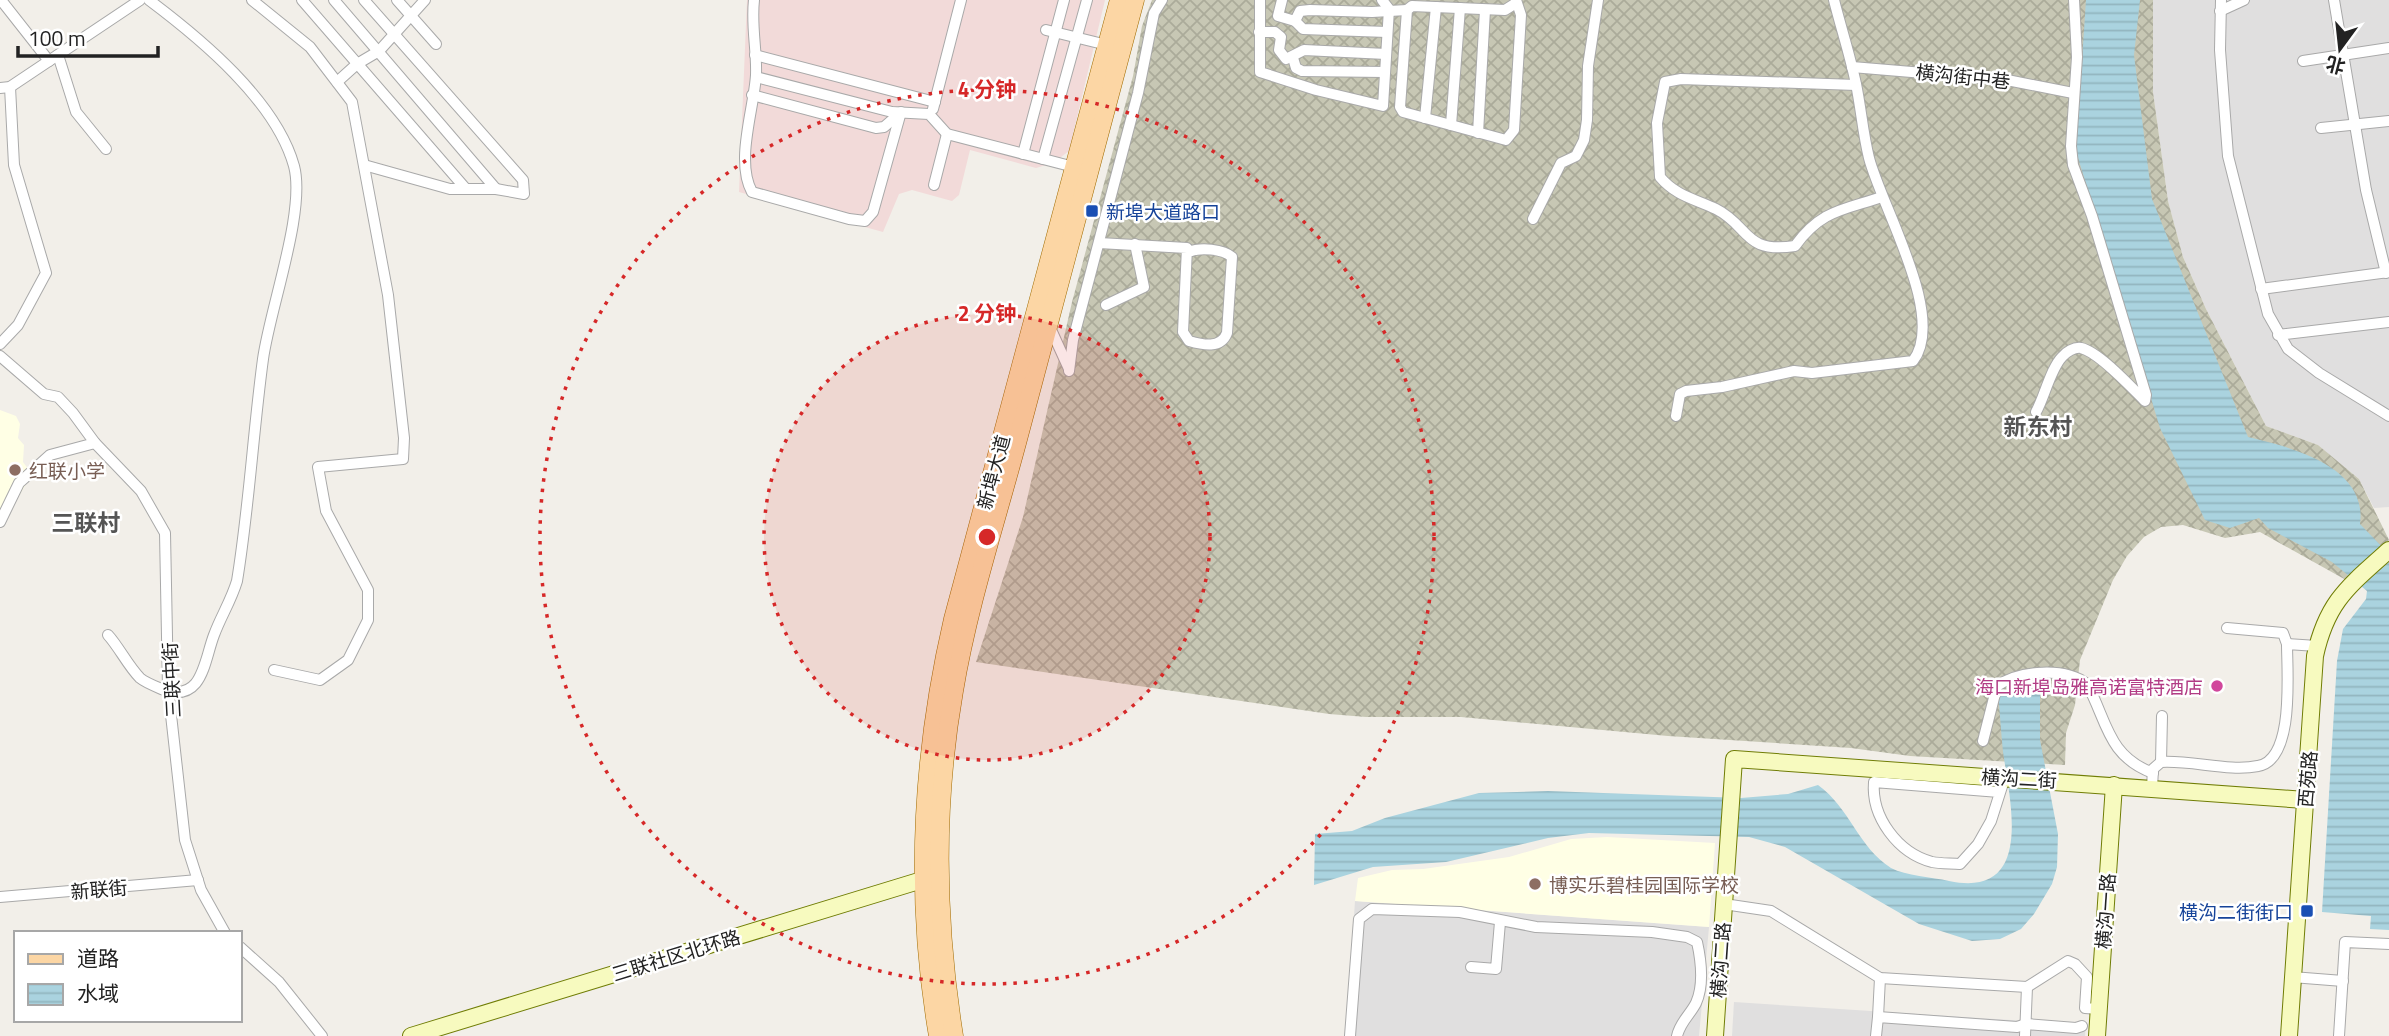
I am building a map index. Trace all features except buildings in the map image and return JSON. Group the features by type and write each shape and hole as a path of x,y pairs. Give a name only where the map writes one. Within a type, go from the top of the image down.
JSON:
{"main road":[{"name":"新埠大道","path":"938,1036 928,967 922,880 928,769 941,671 1119,0"},
{"name":"新埠大道","path":"954,1036 942,945 939,869 942,784 954,690 1048,323 1135,0"}],"street":[{"path":"1,0 54,58 76,112 106,149"},
{"path":"0,344 18,325 46,273 14,165 5,88 140,0"},
{"path":"108,635 140,678 169,691 191,689 202,677 213,637 232,600 237,581 264,357 298,194 294,166 280,131 257,99 201,44 149,0"},
{"path":"251,0 310,47 352,102 388,295 404,438 403,459 318,467 326,511 368,590 368,620 348,660 320,680 274,670"},
{"path":"302,0 466,189"},
{"path":"334,0 496,189"},
{"path":"364,0 523,180 524,194 496,189 466,189 394,176 364,165"},
{"path":"397,0 436,44"},
{"path":"337,82 357,64 379,51 424,0"},
{"path":"754,0 752,22 756,76 748,117 746,181 752,192 849,219 865,220 873,212 901,112"},
{"path":"931,116 961,0"},
{"path":"1023,154 1051,32 1065,0"},
{"path":"1043,159 1087,0"},
{"path":"1048,323 1069,371 1073,341 1138,93 1154,13 1162,0"},
{"path":"1260,0 1260,72 1316,90 1383,106 1387,32 1385,5"},
{"path":"1282,0 1279,16 1295,21 1303,29 1387,32"},
{"path":"1533,219 1561,163 1576,156 1584,140 1588,66 1598,0"},
{"path":"1676,416 1680,394 1686,391 1722,387 1794,371 1812,373 1913,361 1922,350 1923,329 1913,265 1882,197 1869,157 1856,85 1835,0"},
{"path":"2036,412 2062,356 2074,348 2083,348 2124,379 2145,401 2146,395 2092,216 2073,165 2073,93 2077,57 2074,0"},
{"path":"2244,0 2220,5 2228,156 2261,289 2278,335 2288,349 2319,373 2389,416"},
{"path":"2261,289 2387,272 2355,126 2334,0"},
{"path":"1516,2 1521,15 1514,130 1506,140 1404,112 1400,107 1407,10 1412,6 1485,10 1505,10 1516,2"},
{"path":"1295,21 1300,11 1372,12 1385,5 1407,10"},
{"path":"1425,118 1436,7"},
{"path":"1451,125 1460,9"},
{"path":"1478,132 1485,10"},
{"path":"1051,32 1107,45"},
{"path":"1259,32 1279,34 1282,41 1280,54 1293,58"},
{"path":"2303,61 2389,48"},
{"path":"1293,58 1304,50 1386,54"},
{"path":"755,55 935,102"},
{"path":"1293,58 1296,68 1302,71 1385,72"},
{"name":"横沟街中巷","path":"1852,67 2007,80 2073,93"},
{"path":"756,76 901,112 931,116 947,134 1074,167"},
{"path":"1856,85 1681,79 1665,82 1657,124 1660,177 1686,198 1719,210 1759,244 1777,249 1796,246 1806,231 1830,212 1882,197"},
{"path":"752,95 876,128 884,127 901,112"},
{"path":"2321,128 2389,121"},
{"path":"934,185 947,134"},
{"path":"1099,243 1176,245 1189,252"},
{"path":"1135,244 1148,300"},
{"path":"1195,249 1226,252 1232,257 1227,333 1225,340 1216,345 1189,341 1183,332 1189,252 1195,249"},
{"path":"1106,305 1144,287"},
{"path":"2278,335 2389,322"},
{"name":"三联中街","path":"0,356 44,394 58,397 95,443 141,491 165,533 169,691 185,840 198,880 224,931"},
{"path":"0,522 19,483 50,455 95,443"},
{"name":"西苑路","path":"2289,1036 2317,646 2325,618 2352,583 2389,550"},
{"path":"2152,780 2155,765 2161,762 2259,766 2273,758 2282,740 2287,643 2283,633 2227,628"},
{"path":"2287,643 2317,646"},
{"path":"1983,741 1997,686 2005,681 2033,674 2072,676 2087,684 2104,727 2115,746 2152,780"},
{"path":"2161,762 2162,716"},
{"name":"横沟二街","path":"1734,759 2002,785 2059,780 2114,785 2152,780 2305,800"},
{"name":"横沟二路","path":"1715,1036 1734,759"},
{"path":"1909,778 1874,782 1872,802 1882,823 1907,850 1932,862 1960,864 1978,844 1991,821 2002,785"},
{"name":"横沟一路","path":"2097,1036 2092,1009 2114,785"},
{"name":"三联社区北环路","path":"411,1036 922,880 939,869"},
{"name":"新联街","path":"0,897 198,880"},
{"path":"1724,904 1770,911 1880,978 2027,987 2068,961 2075,964 2087,977 2092,1009 2082,1031 2076,1028 2026,1030 2017,1027 1878,1017"},
{"path":"1350,1036 1359,919 1364,912 1371,909 1389,908 1460,912 1500,922 1652,932 1687,937 1697,942 1700,956 1698,995 1695,1005 1680,1024 1677,1036"},
{"path":"1471,967 1496,969 1500,922"},
{"path":"2339,1036 2345,942 2389,944"},
{"path":"242,949 279,982 322,1036"},
{"path":"2292,977 2343,981"},
{"path":"1876,1036 1880,978"},
{"path":"2026,1030 2027,987"}],"shaded area":[{"path":"747,0 1105,0 1069,151 1053,163 1036,168 970,150 959,195 952,201 912,190 899,194 883,232 739,192"},
{"path":"1152,0 2153,0 2153,92 2168,201 2183,257 2206,309 2266,426 2318,445 2359,479 2389,540 2346,580 2260,532 2225,538 2183,525 2161,527 2144,537 2127,556 2113,580 2080,660 2075,705 2066,733 2065,765 1910,756 1851,748 1668,736 1461,717 1366,717 1329,714 976,662 1023,517 1072,302 1133,76 1142,26"},
{"path":"2153,0 2389,0 2389,507 2374,508 2359,479 2318,445 2266,426 2206,309 2183,257 2168,201 2153,92"},
{"name":"红联小学","path":"0,410 16,416 20,424 18,438 24,445 23,462 35,478 27,483 11,509 0,519"},
{"name":"博实乐碧桂园国际学校","path":"1607,837 1715,843 1709,927 1355,901 1358,878 1392,870 1423,869 1509,857 1571,839"},
{"path":"1355,901 1709,927 1699,1036 1346,1036"},
{"path":"1734,1002 2086,1025 2085,1036 1732,1036"}],"water":[{"path":"2086,0 2140,0 2134,55 2152,199 2248,437 2304,454 2323,462 2339,474 2352,487 2359,504 2360,524 2389,554 2389,930 2370,929 2371,916 2322,912 2337,661 2343,629 2366,599 2367,591 2332,562 2268,528 2259,518 2230,528 2205,520 2160,428 2076,151"},
{"path":"2040,688 2040,740 2058,834 2057,867 2052,884 2034,914 2021,929 2000,939 1972,941 1919,924 1785,847 1749,837 1589,833 1548,838 1446,862 1373,867 1314,885 1315,834 1352,831 1385,818 1479,793 1548,791 1741,798 1788,794 1818,785 1838,805 1870,849 1891,868 1919,876 1976,883 1995,875 2006,861 2011,842 2010,795 1998,693"}],"place":[{"name":"新埠大道路口","path":"1092,211"},
{"name":"红联小学","path":"15,470"},
{"name":"海口新埠岛雅高诺富特酒店","path":"2217,686"},
{"name":"博实乐碧桂园国际学校","path":"1535,884"},
{"name":"横沟二街街口","path":"2307,911"}],"district":[{"name":"新东村","path":"2038,426"},
{"name":"三联村","path":"86,522"}]}
